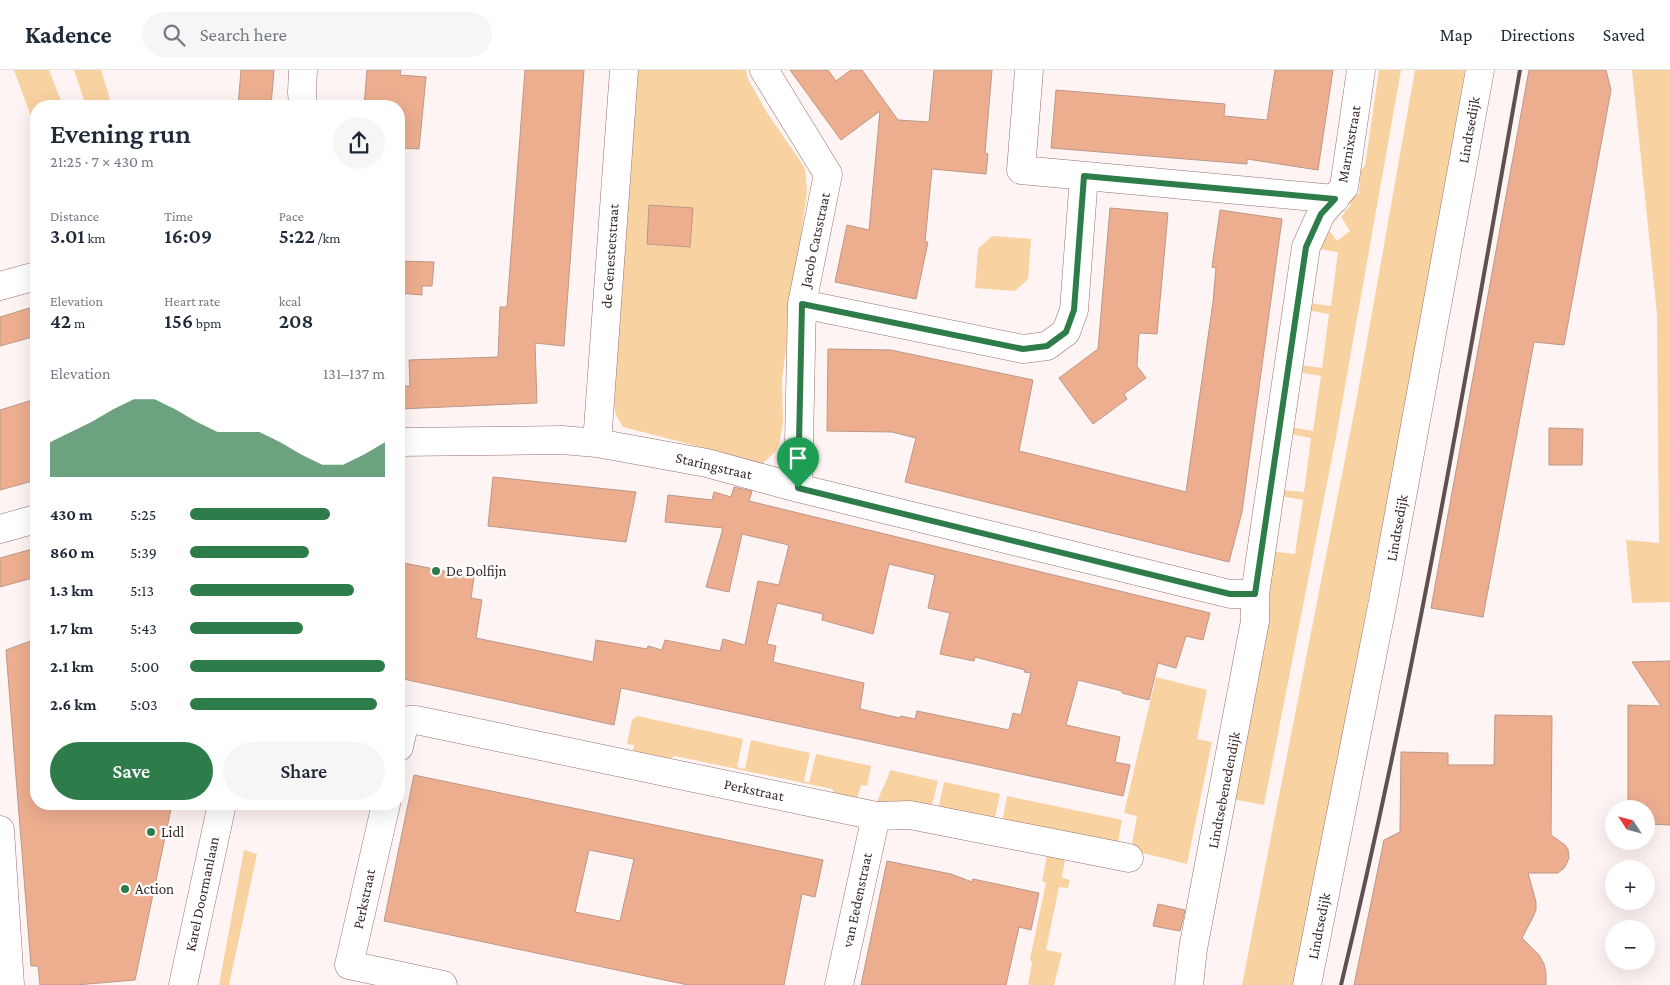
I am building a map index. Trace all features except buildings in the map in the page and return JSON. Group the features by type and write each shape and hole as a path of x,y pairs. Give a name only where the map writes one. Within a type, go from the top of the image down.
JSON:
{"street":[{"path":"303,70 303,100"},
{"name":"de Genestetstraat","path":"597,443 624,70"},
{"name":"Jacob Catsstraat","path":"764,70 828,174 802,304 798,488"},
{"path":"1029,70 1021,170 1335,199"},
{"name":"Marnixstraat","path":"1255,594 1306,247 1321,214 1344,188 1361,70"},
{"name":"Lindtsedijk","path":"1307,985 1385,592 1480,70"},
{"path":"802,304 1023,349 1047,346 1066,332 1074,310 1084,176"},
{"path":"0,286 30,278"},
{"name":"Staringstraat","path":"405,442 562,440 597,443 707,463 798,488 1230,594 1255,594"},
{"path":"0,529 30,521"},
{"name":"Lindtsebenedendijk","path":"1189,985 1193,948 1256,621 1255,594"},
{"name":"Perkstraat","path":"405,724 409,720 416,720 876,816 910,815 1129,858"},
{"name":"Karel Doormanlaan","path":"183,985 221,810"},
{"name":"Perkstraat","path":"385,810 349,965 443,985"},
{"name":"van Eedenstraat","path":"839,985 876,816"},
{"path":"0,830 10,985"}],"shaded area":[{"path":"14,70 49,70 61,100 30,100 30,114"},
{"path":"74,70 101,70 110,100 84,100"},
{"path":"637,70 746,70 748,79 766,111 805,168 807,191 782,379 783,423 779,444 775,452 763,463 623,427 616,415 614,406"},
{"path":"1379,70 1401,70 1336,437 1264,805 1232,799 1270,600 1267,584 1270,551 1295,554 1303,500 1281,496 1282,490 1304,492 1311,438 1289,434 1291,427 1313,431 1321,376 1298,372 1299,365 1322,368 1329,314 1307,310 1308,303 1331,306 1338,252 1313,248 1327,227 1337,241 1350,231 1341,217 1350,206 1351,199 1359,193 1361,170 1365,166"},
{"path":"1415,70 1465,70 1402,425 1366,611 1338,803 1297,985 1242,985 1356,403"},
{"path":"1632,70 1670,70 1670,602 1632,603 1626,540 1659,543 1657,314"},
{"path":"992,236 1031,239 1028,279 1015,291 975,288 978,249"},
{"path":"1156,677 1207,690 1197,739 1212,742 1187,864 1131,850 1137,816 1124,813"},
{"path":"637,716 743,739 737,767 745,769 751,740 810,753 804,781 809,783 816,754 871,766 867,786 861,785 856,802 838,798 832,789 675,756 665,761 632,754 634,745 627,744 632,720"},
{"path":"890,770 938,781 931,809 876,806"},
{"path":"944,782 1000,794 994,822 938,810"},
{"path":"1007,796 1122,820 1117,848 1002,824"},
{"path":"244,850 257,854 229,985 219,985"},
{"path":"1047,855 1065,859 1062,878 1070,880 1068,888 1059,887 1046,950 1062,953 1054,985 1028,985 1032,963 1030,959 1046,883 1042,881"}],"railway":[{"path":"1341,985 1392,758 1438,529 1520,70"}],"place":[{"name":"De Dolfijn","path":"436,571"},
{"name":"Lidl","path":"151,832"},
{"name":"Action","path":"125,889"}],"route":[{"path":"1084,176 1335,199 1321,214 1306,247 1255,594 1230,594 798,488 802,304 1023,349 1047,346 1066,332 1074,310 1084,176"}]}
